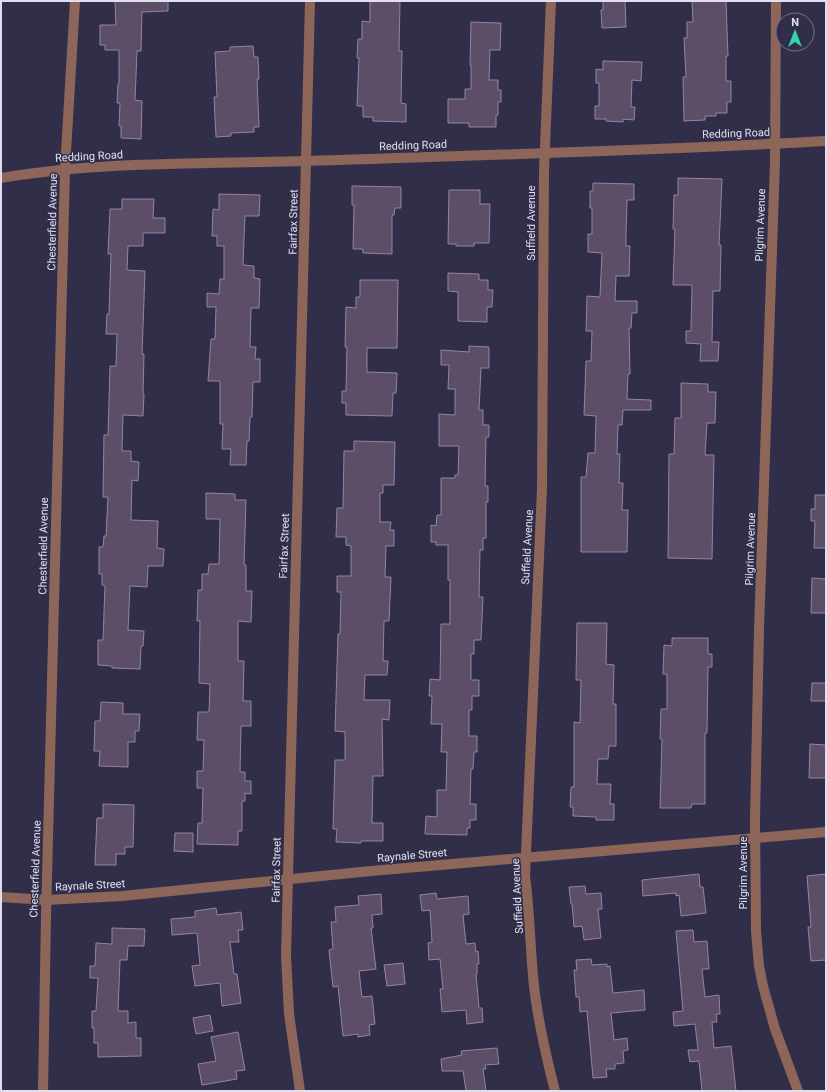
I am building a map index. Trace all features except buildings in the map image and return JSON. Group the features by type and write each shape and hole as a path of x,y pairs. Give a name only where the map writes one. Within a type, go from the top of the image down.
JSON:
{"street":[{"name":"Chesterfield Avenue","path":"43,1091 46,900 66,169 75,1"},
{"name":"Fairfax Street","path":"300,1091 289,1014 286,956 310,1"},
{"name":"Suffield Avenue","path":"551,1 544,171 542,489 525,876 529,909 534,986 543,1048 555,1091"},
{"name":"Pilgrim Avenue","path":"776,1 774,144 759,630 755,838 756,931 759,966 763,986 775,1029 798,1091"},
{"name":"Redding Road","path":"1,178 66,169 242,161 306,161 545,154 826,142"},
{"name":"Raynale Street","path":"1,897 46,900 122,896 526,857 826,832"}]}
